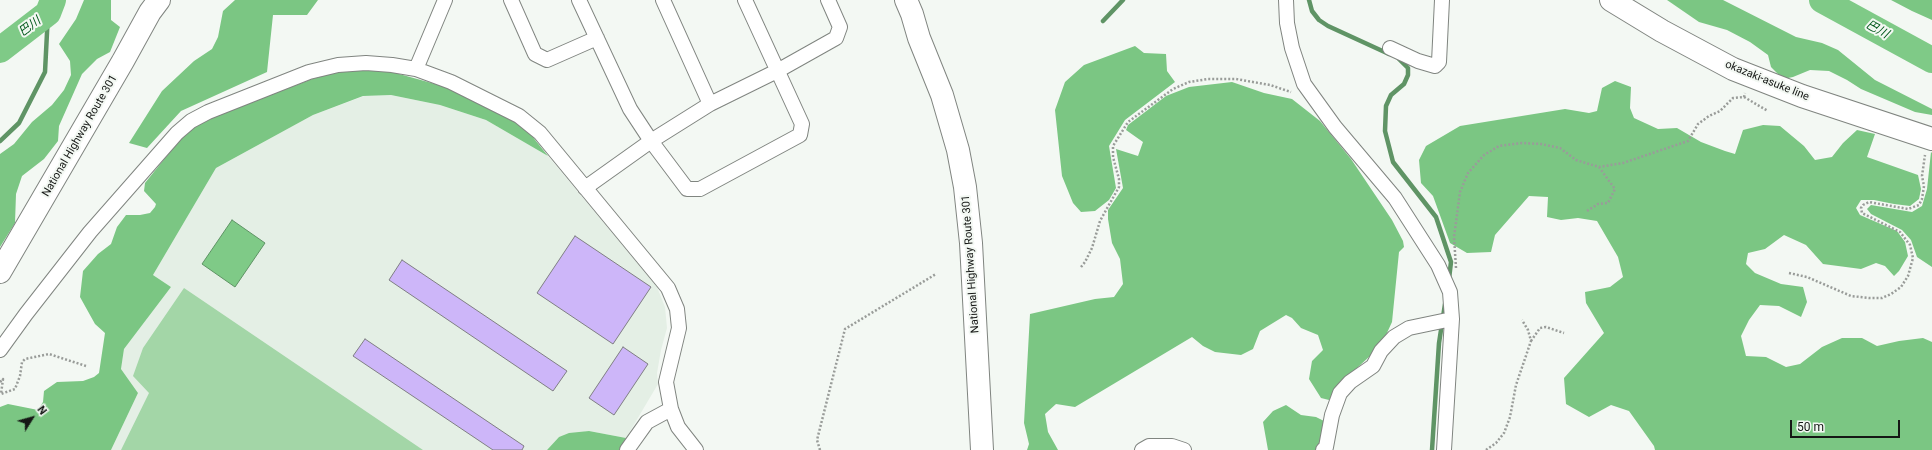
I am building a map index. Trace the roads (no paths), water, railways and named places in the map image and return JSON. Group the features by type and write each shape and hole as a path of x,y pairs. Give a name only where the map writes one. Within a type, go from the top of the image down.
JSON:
{"main road":[{"name":"National Highway Route 301","path":"0,272 150,12 159,0"},
{"name":"National Highway Route 301","path":"897,0 909,24 919,38"},
{"name":"National Highway Route 301","path":"906,0 919,38 942,95 958,150 965,187 971,243 982,450"},
{"name":"okazaki-asuke line","path":"1611,0 1662,31 1751,77 1802,96 1931,138"}],"street":[{"path":"416,69 445,0"},
{"path":"511,0 536,54 547,60 597,38"},
{"path":"579,0 630,109 651,142 687,189 700,189 800,135 802,124 779,70 745,0"},
{"path":"664,0 710,104"},
{"path":"585,188 651,142 710,104 779,70 836,38 840,27 828,0"},
{"path":"1286,0 1287,23 1298,69 1304,84 1314,99 1395,198 1438,265 1449,290 1452,306 1452,319 1444,450"},
{"path":"1390,48 1418,61 1435,66 1439,62 1442,0"},
{"path":"0,350 90,232 178,133 191,122 208,112 316,70 338,65 366,63 416,69 451,82 518,116 540,134 668,288 677,309 679,328 666,382 671,409 678,427 696,450"},
{"path":"1323,450 1326,447 1332,415 1340,393 1350,382 1373,366 1381,351 1394,337 1409,328 1452,319"},
{"path":"627,450 647,422 671,409"},
{"path":"1142,450 1149,446 1172,446 1184,450"}],"waterway":[{"name":"巴川","path":"0,50 48,13 53,0"},
{"path":"1103,21 1123,0"},
{"path":"1309,0 1312,11 1319,20 1328,26 1389,54"},
{"name":"巴川","path":"1822,0 1932,60"},
{"path":"0,141 19,123 45,72 48,13"},
{"path":"1399,59 1408,68 1408,75 1404,84 1391,95 1386,106 1385,131 1393,162 1436,217 1451,262 1449,279"},
{"path":"1432,450 1439,343 1445,304"}]}
